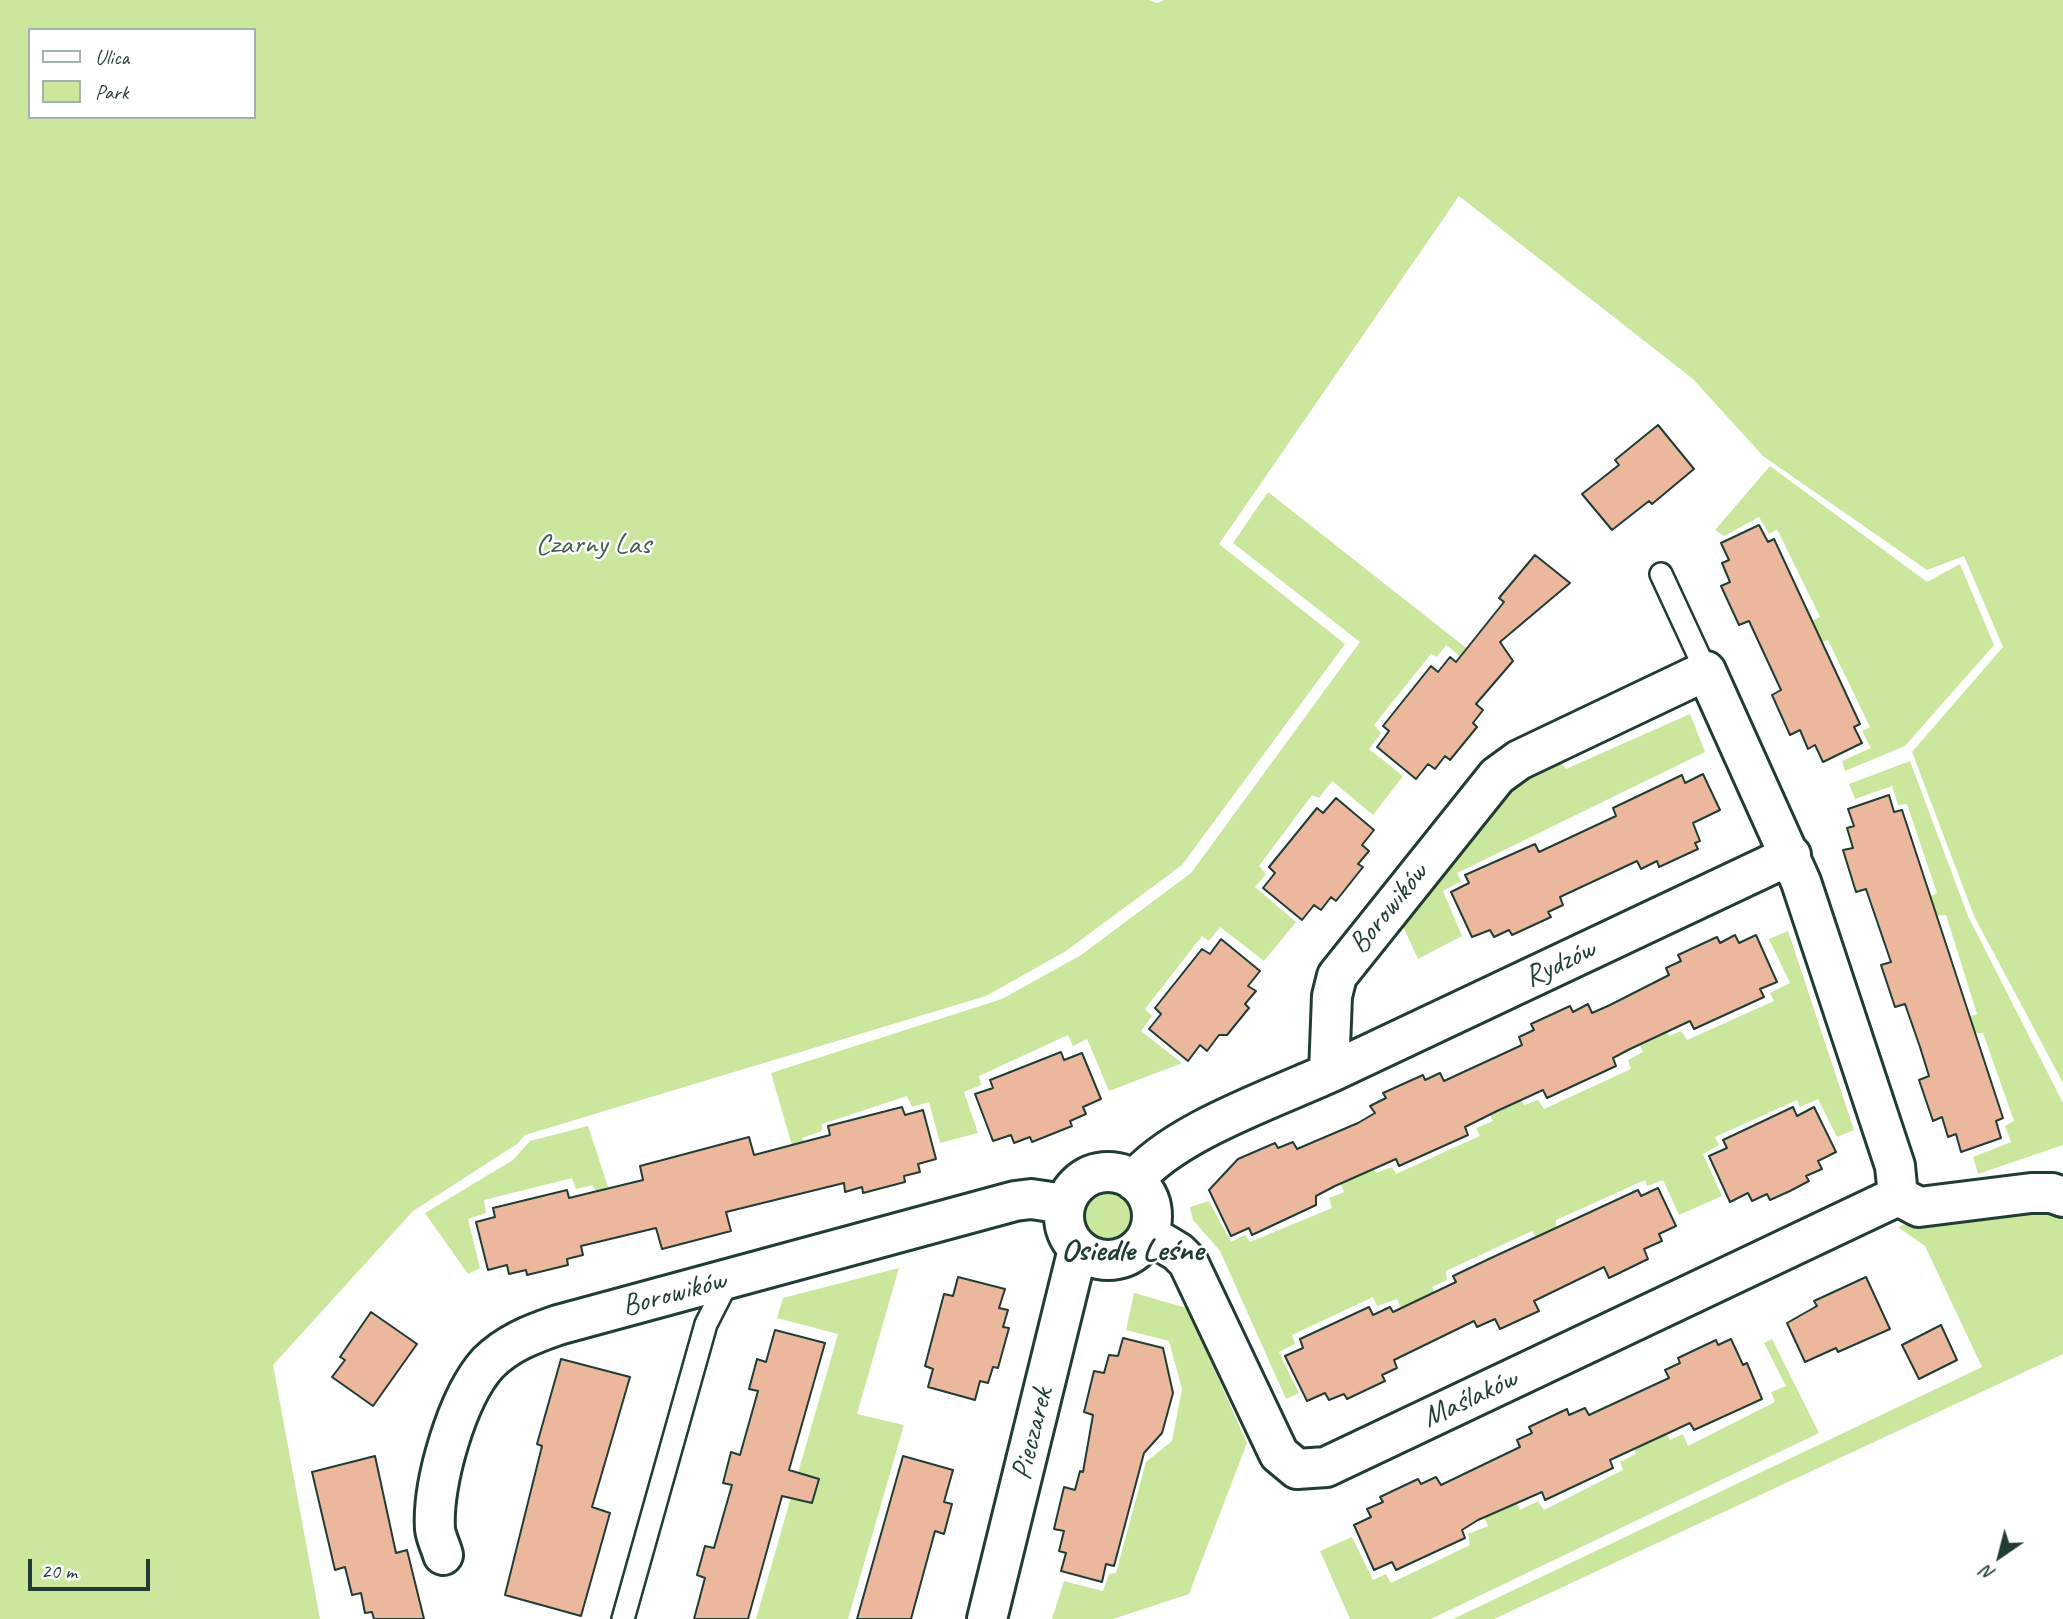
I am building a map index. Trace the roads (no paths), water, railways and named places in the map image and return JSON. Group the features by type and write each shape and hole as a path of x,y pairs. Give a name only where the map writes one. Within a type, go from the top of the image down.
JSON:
{"street":[{"path":"1706,671 1791,855 1895,1166 1898,1196 1919,1207 2031,1193 2052,1193 2063,1197"},
{"name":"Borowików","path":"1329,1073 1332,996 1337,976 1497,776 1519,760 1706,671"},
{"name":"Rydzów","path":"1329,1073 1791,855"},
{"path":"1135,1181 1154,1158 1181,1141 1329,1073"},
{"path":"1106,1171 1123,1173 1135,1181 1148,1196 1153,1213 1148,1234 1141,1245 1128,1255 1111,1260 1093,1258 1078,1249 1068,1235 1064,1218 1066,1205 1075,1186 1089,1175 1106,1171"},
{"name":"Maślaków","path":"1148,1234 1178,1252 1188,1262 1279,1454 1297,1469 1326,1467 1898,1196"},
{"name":"Borowików","path":"443,1555 435,1532 440,1483 463,1405 476,1378 489,1362 518,1339 558,1325 1015,1201 1031,1199 1066,1205"},
{"name":"Pieczarek","path":"988,1619 1078,1249"}],"lane":[{"path":"1661,574 1706,671"},
{"path":"622,1619 706,1324 729,1279"}],"district":[{"name":"Osiedle Leśne","path":"1132,1252"}],"park label":[{"name":"Czarny Las","path":"593,545"}]}
